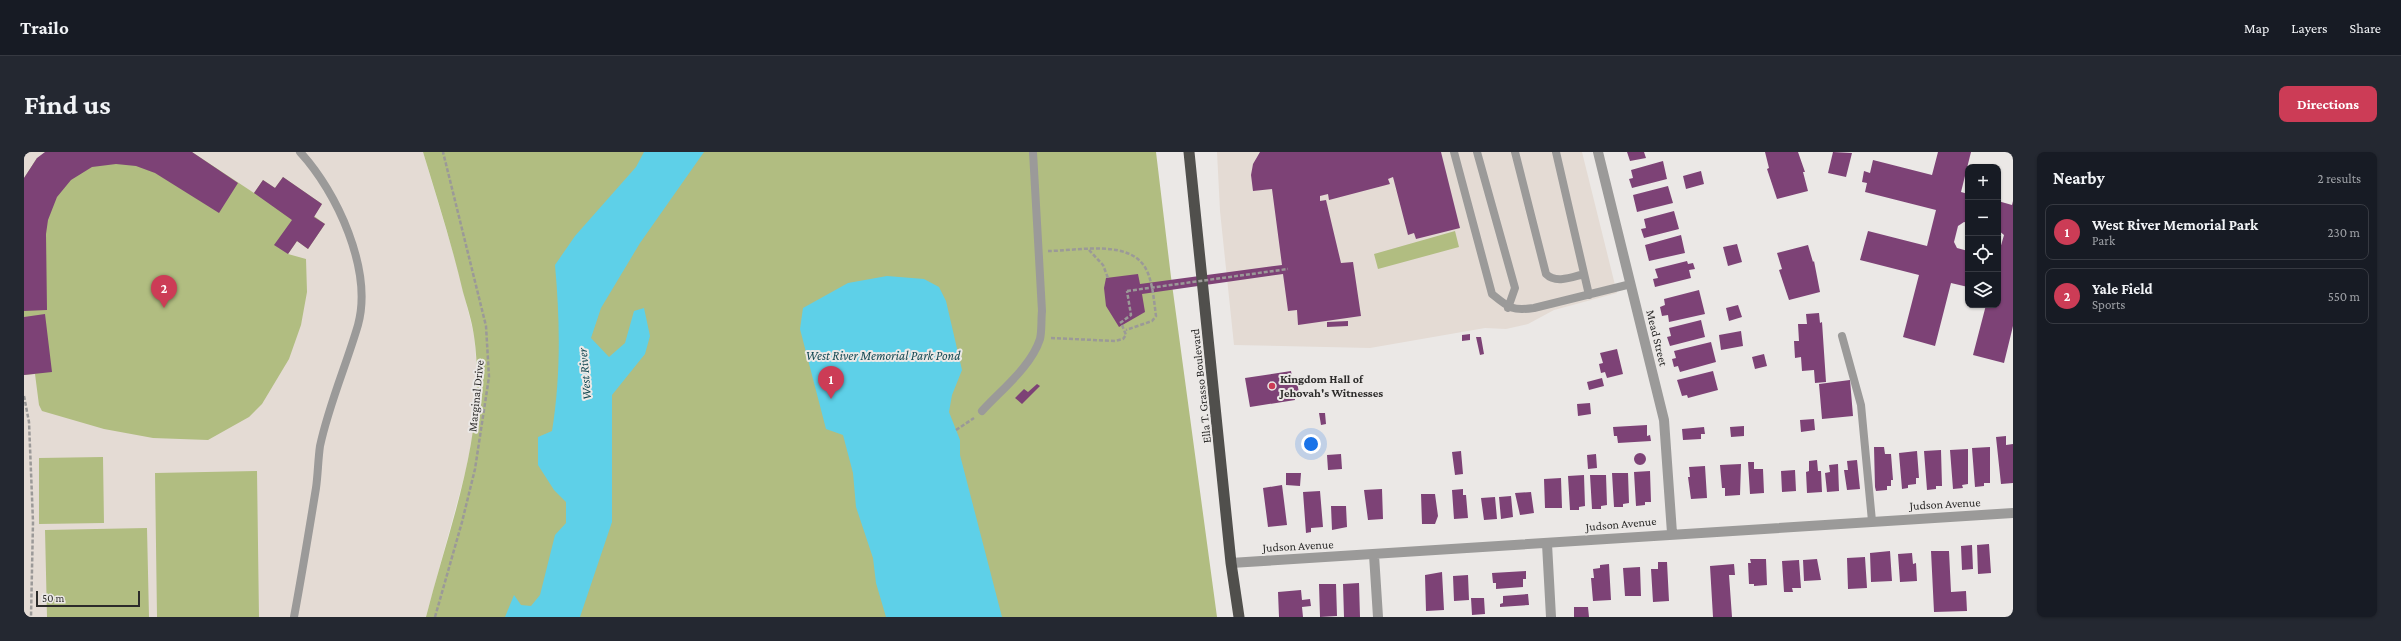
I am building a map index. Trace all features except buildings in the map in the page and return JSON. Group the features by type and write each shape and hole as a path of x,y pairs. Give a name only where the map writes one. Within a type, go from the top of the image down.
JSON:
{"highway":[{"name":"Ella T. Grasso Boulevard","path":"1189,152 1231,563 1239,617"}],"street":[{"name":"Mead Street","path":"1598,152 1664,420 1672,533"},
{"name":"Judson Avenue","path":"1231,563 1546,544 1672,533 2013,513"},
{"path":"1546,544 1551,617"},
{"path":"1374,555 1378,617"}],"lane":[{"path":"294,617 318,477 320,448 335,388 358,324 362,302 358,269 347,228 327,189 300,152"},
{"path":"982,411 1023,366 1036,348 1040,338 1042,311 1032,152"},
{"path":"1454,152 1492,294 1508,308 1520,310 1534,308 1631,284"},
{"path":"1477,152 1515,288 1508,308"},
{"path":"1515,152 1546,274 1550,278 1557,280 1584,274"},
{"path":"1556,152 1589,294"},
{"path":"1842,336 1861,405 1872,521"}],"path":[{"name":"Marginal Drive","path":"435,617 462,522 475,469 489,377 486,326 442,152"},
{"path":"1089,250 1103,265 1108,278"},
{"path":"1038,251 1127,251 1140,260 1147,270 1150,279 1156,316 1152,321 1126,330"},
{"path":"1040,338 1115,341 1123,339 1126,335 1126,330 1121,324 1131,315 1127,291 1288,269"},
{"path":"24,396 29,422 32,515 31,617"},
{"path":"956,430 982,411"}],"shaded area":[{"path":"24,152 423,152 458,269 474,335 477,371 474,428 466,470 426,617 24,617"},
{"path":"1217,152 1582,152 1617,293 1554,310 1528,324 1506,329 1485,328 1370,348 1234,345 1220,211"}],"green space":[{"path":"192,152 254,193 263,180 275,188 283,177 322,204 314,216 325,224 308,249 297,241 288,254 306,259 307,292 301,325 289,359 262,404 249,417 208,440 153,438 104,429 42,411 39,405 35,374 24,375 24,178 37,158"},
{"path":"423,152 1156,152 1171,277 1217,617 426,617 464,478 476,408 477,372 471,319"},
{"path":"1455,231 1459,247 1378,269 1374,254"},
{"path":"103,457 104,523 39,524 39,458"},
{"path":"257,471 259,617 157,617 155,473"},
{"path":"147,528 149,617 47,617 45,530"}],"water":[{"name":"West River","path":"644,152 704,152 640,243 601,308 591,338 609,357 625,343 634,311 644,308 650,336 645,354 612,395 612,522 580,617 505,617 514,595 521,605 531,606 540,595 555,535 566,523 566,502 554,490 538,465 538,437 552,431 557,390 559,327 555,265 575,236 636,167"},
{"name":"West River Memorial Park Pond","path":"887,276 924,279 939,287 946,301 962,370 952,395 949,412 960,440 960,455 1002,617 886,617 876,583 873,558 856,507 853,473 843,435 826,429 800,329 803,308 848,283"}],"place":[{"name":"Yale Field","path":"164,308"},
{"name":"Kingdom Hall of Jehovah's Witnesses","path":"1272,386"},
{"name":"West River Memorial Park","path":"831,399"}]}
